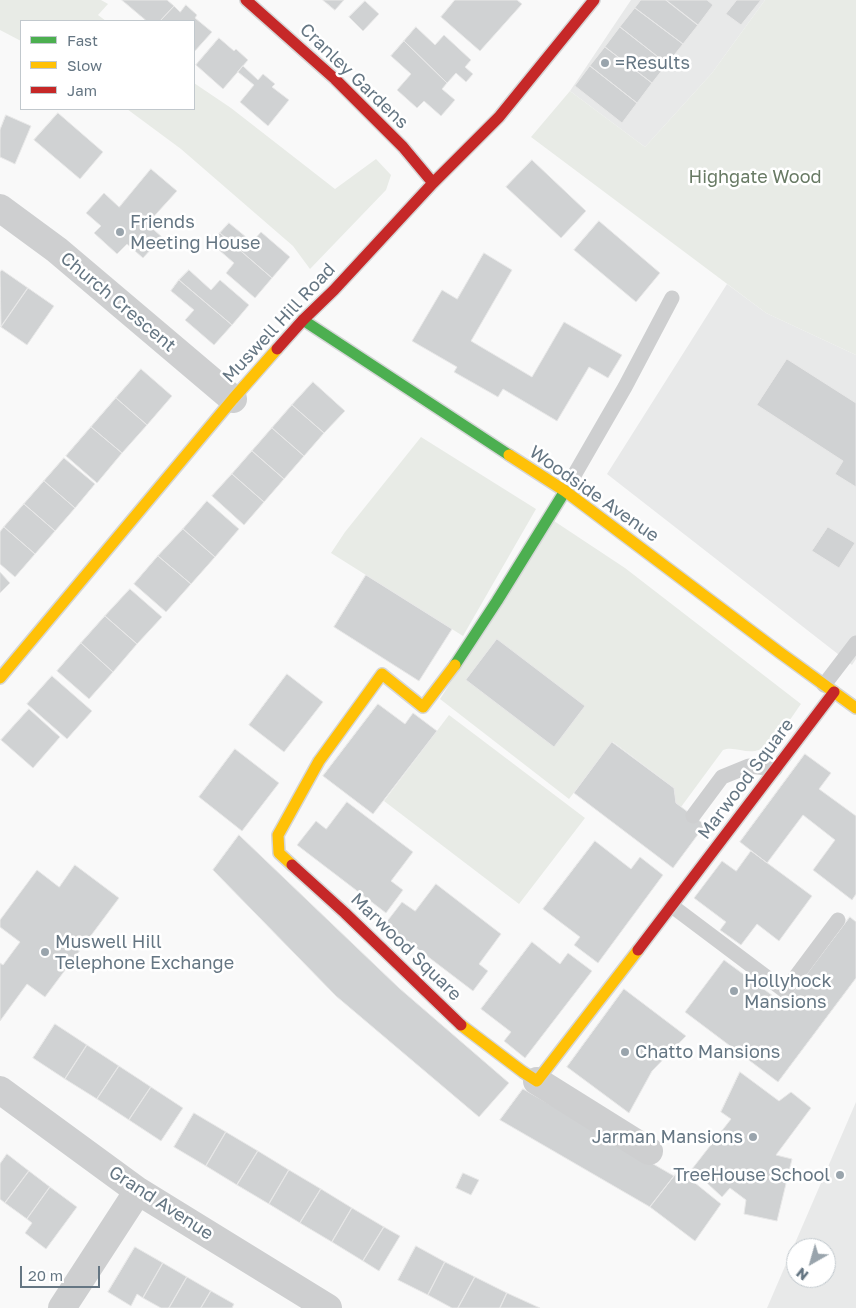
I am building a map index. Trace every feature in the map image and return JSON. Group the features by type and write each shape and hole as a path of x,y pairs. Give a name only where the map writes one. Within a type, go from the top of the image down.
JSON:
{"street":[{"name":"Cranley Gardens","path":"246,0 335,79 403,147 433,183"},
{"name":"Muswell Hill Road","path":"0,678 233,399 303,320 334,290 433,183 499,117 594,0"},
{"name":"Church Crescent","path":"0,208 57,250 233,399"},
{"name":"Woodside Avenue","path":"303,320 565,491 856,708"},
{"name":"Marwood Square","path":"565,491 481,628 458,662 423,707 382,674 319,761 278,835 279,853 345,913 460,1024 522,1072 537,1081 775,769 829,689"},
{"path":"537,1081 649,1151"},
{"name":"Grand Avenue","path":"0,1090 138,1191 328,1308"},
{"path":"62,1308 138,1191"}],"lane":[{"path":"565,491 625,387 672,298"},
{"path":"829,689 856,643"},
{"path":"693,816 722,777 749,766 775,769"},
{"path":"672,906 785,991 838,920"}],"shaded area":[{"path":"631,0 765,0 712,73 645,147 570,91"},
{"path":"727,284 766,313 856,355 856,659 852,665 607,474"},
{"name":"TreeHouse School","path":"856,1102 856,1308 767,1308 786,1264 786,1288 836,1288 836,1238 797,1238"}],"green space":[{"path":"0,0 101,0 108,4 98,15 105,20 20,20 20,40 0,30"},
{"name":"Highgate Wood","path":"765,0 856,0 856,355 766,313 531,137 570,91 645,147 712,73"},
{"path":"195,84 231,108 335,189 376,159 391,175 386,190 310,269 293,246 181,149 128,110 195,110"},
{"path":"421,437 536,509 463,636 331,553 345,532"},
{"path":"554,521 625,568 801,704 781,732 769,744 755,751 723,750 681,807 676,803 674,788 613,742 569,799 440,699"},
{"path":"449,715 585,818 519,904 384,801"}],"building":[{"path":"122,0 167,0 174,6 161,20 145,20"},
{"path":"323,0 344,0 335,10"},
{"path":"455,0 517,0 522,4 480,51 441,17"},
{"path":"641,0 666,0 698,25 683,44 635,8"},
{"path":"666,0 707,0 713,5 698,25"},
{"path":"737,0 761,0 741,25 726,14"},
{"path":"365,1 379,14 363,31 349,17"},
{"path":"186,5 197,15 195,18 212,32 195,51 195,20 161,20 174,6 180,12"},
{"path":"635,8 683,44 667,64 620,27"},
{"path":"416,27 435,45 444,35 471,60 465,67 473,74 466,82 456,73 447,83 404,41"},
{"path":"620,27 667,64 652,83 605,47"},
{"path":"219,38 234,51 236,49 248,60 223,89 196,65"},
{"path":"404,41 447,83 442,89 455,100 441,116 424,101 417,108 397,90 411,74 391,56"},
{"path":"605,47 652,83 637,103 590,66"},
{"path":"243,66 258,80 263,74 275,84 272,87 289,100 268,126 240,102 254,85 238,72"},
{"path":"590,66 637,103 622,123 575,86"},
{"path":"58,113 103,152 80,179 34,140"},
{"path":"6,115 31,126 15,164 0,157 0,130"},
{"path":"532,160 586,211 561,238 506,187"},
{"path":"151,169 177,191 147,224 162,237 143,258 127,244 117,254 94,233 101,226 86,213 104,193 119,207"},
{"path":"599,221 660,273 636,302 574,250"},
{"path":"229,223 252,242 261,232 290,257 272,278 220,233"},
{"path":"220,233 272,278 255,298 226,273 234,263 211,243"},
{"path":"484,253 512,270 471,341 532,377 564,322 622,355 608,378 589,367 557,421 503,389 498,397 454,372 457,367 412,341 442,290 457,299"},
{"path":"2,270 28,288 1,327 0,272"},
{"path":"189,270 211,290 220,280 249,305 232,325 179,280"},
{"path":"179,280 232,325 214,345 185,320 194,310 171,291"},
{"path":"28,288 54,306 27,345 1,327"},
{"path":"787,359 856,403 856,487 835,474 843,461 757,405"},
{"path":"141,369 172,396 147,425 116,398"},
{"path":"313,382 345,411 324,433 292,405"},
{"path":"116,398 147,425 122,453 91,427"},
{"path":"292,405 324,433 304,456 272,428"},
{"path":"91,427 122,453 97,483 66,456"},
{"path":"272,428 304,456 284,479 252,451"},
{"path":"252,451 284,479 264,502 232,474"},
{"path":"64,458 95,484 75,508 44,481"},
{"path":"232,474 264,502 244,525 212,496"},
{"path":"44,481 75,508 55,531 24,504"},
{"path":"207,501 239,529 215,557 183,529"},
{"path":"24,504 55,531 35,554 4,527"},
{"path":"4,527 35,554 15,577 0,564 0,532"},
{"path":"828,527 855,543 839,568 812,551"},
{"path":"183,529 215,557 191,584 158,556"},
{"path":"158,556 191,584 166,612 134,584"},
{"path":"0,572 10,583 0,593"},
{"path":"366,575 452,629 419,681 334,627"},
{"path":"130,589 162,617 137,644 105,616"},
{"path":"105,616 137,644 113,672 81,643"},
{"path":"497,639 585,706 554,747 466,680"},
{"path":"81,643 113,672 89,699 57,671"},
{"path":"287,674 323,702 284,752 249,725"},
{"path":"52,676 92,711 67,739 27,704"},
{"path":"378,704 405,724 413,713 437,731 373,814 323,776"},
{"path":"29,709 60,737 33,768 1,740"},
{"path":"612,742 674,788 676,803 705,825 673,868 574,793"},
{"path":"235,749 279,783 242,831 199,797"},
{"path":"805,754 831,773 819,789 856,816 856,894 852,900 813,870 835,840 803,815 767,863 740,842"},
{"path":"347,802 413,852 391,881 403,890 386,913 297,845 316,821 326,829"},
{"path":"239,835 399,988 509,1083 479,1117 336,996 213,870"},
{"path":"595,841 631,869 640,857 663,875 598,963 574,945 580,937 543,909"},
{"path":"751,851 812,896 779,941 757,924 741,945 720,930 726,922 694,898 722,861 736,871"},
{"name":"Muswell Hill Telephone Exchange","path":"75,865 119,898 45,997 27,984 0,1021 0,963 3,965 20,942 0,927 0,920 37,870 59,887"},
{"path":"436,884 501,934 479,964 488,971 473,991 385,924 402,902 415,911"},
{"name":"Hollyhock Mansions","path":"850,917 856,922 856,978 778,1082 685,1012 724,960 784,1004"},
{"path":"532,942 560,964 568,953 592,971 525,1058 504,1041 511,1032 481,1009"},
{"name":"Chatto Mansions","path":"624,989 686,1036 652,1071 629,1113 567,1067"},
{"path":"55,1024 87,1045 65,1079 33,1058"},
{"path":"87,1045 119,1066 97,1099 65,1079"},
{"path":"119,1066 151,1087 129,1120 97,1099"},
{"name":"Jarman Mansions","path":"740,1072 779,1101 791,1092 811,1108 776,1155 792,1159 777,1221 744,1214 746,1200 730,1188 722,1197 692,1169 731,1119 721,1112"},
{"path":"151,1087 183,1108 161,1141 129,1120"},
{"path":"523,1089 674,1176 650,1207 500,1120"},
{"path":"194,1113 226,1132 206,1166 174,1147"},
{"path":"226,1132 258,1151 237,1185 206,1166"},
{"path":"258,1151 289,1170 269,1204 237,1185"},
{"path":"7,1154 29,1171 5,1203 0,1199 0,1164"},
{"path":"289,1170 321,1189 300,1223 269,1204"},
{"path":"679,1170 721,1204 695,1241 650,1207"},
{"path":"29,1171 50,1187 27,1219 5,1203"},
{"path":"463,1173 479,1180 471,1195 456,1188"},
{"path":"50,1187 77,1207 46,1249 25,1233 32,1223 27,1219"},
{"path":"321,1189 352,1208 332,1242 300,1223"},
{"path":"352,1208 384,1227 363,1261 332,1242"},
{"path":"384,1227 400,1236 379,1271 363,1261"},
{"path":"416,1246 445,1262 428,1295 398,1280"},
{"path":"135,1247 163,1263 143,1298 137,1294 131,1306 108,1292"},
{"path":"445,1262 475,1277 458,1308 452,1308 428,1295"},
{"path":"163,1263 187,1277 169,1308 161,1308 143,1298"},
{"path":"187,1277 211,1291 201,1308 169,1308"},
{"path":"475,1277 507,1293 500,1308 458,1308"},
{"path":"211,1291 234,1304 232,1308 201,1308"},
{"path":"507,1293 540,1308 500,1308"}],"traffic: fast":[{"path":"303,320 509,455"},
{"path":"455,665 565,491"}],"traffic: slow":[{"path":"0,678 277,349"},
{"path":"509,455 565,491 856,708"},
{"path":"292,865 279,853 278,835 319,761 382,674 423,707 455,665"},
{"path":"461,1025 537,1081 638,950"}],"traffic: jam":[{"path":"246,0 335,79 403,147 433,183"},
{"path":"277,349 433,183 499,117 594,0"},
{"path":"638,950 834,692"},
{"path":"292,865 345,913 461,1025"}],"place":[{"name":"=Results","path":"605,63"},
{"name":"Friends Meeting House","path":"120,232"},
{"name":"Muswell Hill Telephone Exchange","path":"45,952"},
{"name":"Hollyhock Mansions","path":"734,991"},
{"name":"Chatto Mansions","path":"625,1052"},
{"name":"Jarman Mansions","path":"753,1137"},
{"name":"TreeHouse School","path":"840,1175"}]}
